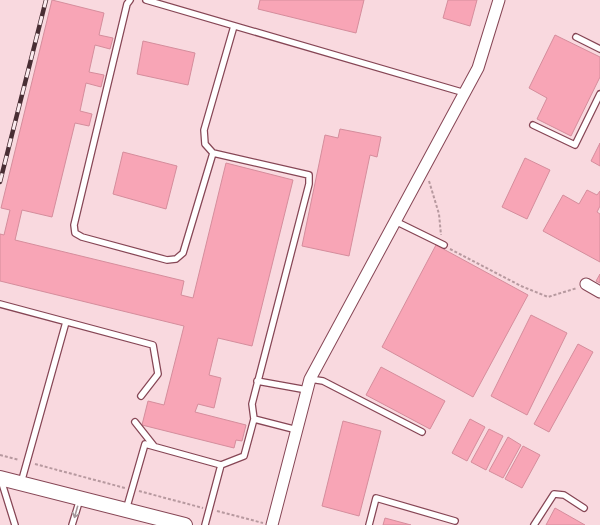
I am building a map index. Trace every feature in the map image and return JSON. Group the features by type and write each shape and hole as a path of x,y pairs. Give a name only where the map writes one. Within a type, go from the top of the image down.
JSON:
{"street":[{"path":"272,525 308,384 478,68 499,0"},
{"path":"586,284 600,292"},
{"path":"0,478 126,510 155,522 185,525"}],"lane":[{"path":"130,0 74,225 75,233 82,237 167,260 176,259 183,253 213,153"},
{"path":"146,0 465,93"},
{"path":"126,510 145,444 221,465 244,456 254,419 252,404 257,381 309,184 309,175 213,153 205,144 204,130 234,26"},
{"path":"576,37 600,49"},
{"path":"533,125 575,145 600,96"},
{"path":"395,221 444,245"},
{"path":"0,304 154,345 158,374 141,396"},
{"path":"21,483 66,322"},
{"path":"257,381 308,384 323,381 422,432"},
{"path":"254,419 297,430"},
{"path":"135,422 154,446"},
{"path":"205,525 221,465"},
{"path":"0,478 15,525"},
{"path":"534,525 554,494 564,495 584,508"},
{"path":"72,525 80,498"},
{"path":"369,525 376,498 455,521"}],"path":[{"path":"425,166 439,214 444,245 521,286 548,297 570,291"}],"building":[{"path":"52,0 104,13 99,35 113,38 110,49 95,45 89,72 104,75 101,87 86,83 80,111 92,114 89,126 75,123 52,217 22,210 15,240 184,281 181,295 193,298 226,163 293,180 252,346 218,338 209,375 221,378 214,408 198,404 195,412 246,425 242,441 236,440 234,448 142,425 148,401 164,405 184,326 0,281 0,234 4,235 10,210 1,208"},
{"path":"260,0 364,0 356,33 258,9"},
{"path":"448,0 477,0 470,26 443,18"},
{"path":"555,35 600,57 600,77 571,136 537,119 547,98 529,88"},
{"path":"143,41 195,53 188,85 137,74"},
{"path":"340,129 381,137 377,157 370,155 349,256 302,246 325,135 338,138"},
{"path":"600,143 600,166 591,161"},
{"path":"123,152 177,166 166,209 113,194"},
{"path":"525,158 550,170 527,219 502,207"},
{"path":"587,190 597,195 600,191 600,206 597,212 600,214 600,262 543,231 563,195 579,204"},
{"path":"436,245 528,295 473,397 382,347"},
{"path":"600,274 600,283 596,281"},
{"path":"531,315 567,333 527,415 491,396"},
{"path":"578,344 593,352 549,432 534,424"},
{"path":"381,367 445,401 430,429 366,395"},
{"path":"470,419 485,427 467,461 452,453"},
{"path":"343,421 381,431 359,516 322,506"},
{"path":"489,429 503,436 486,470 471,462"},
{"path":"508,437 521,445 503,478 489,471"},
{"path":"523,446 540,455 522,488 505,479"},
{"path":"555,508 585,525 546,525"},
{"path":"385,518 411,525 383,525"}],"railway":[{"path":"0,182 46,0"}]}
